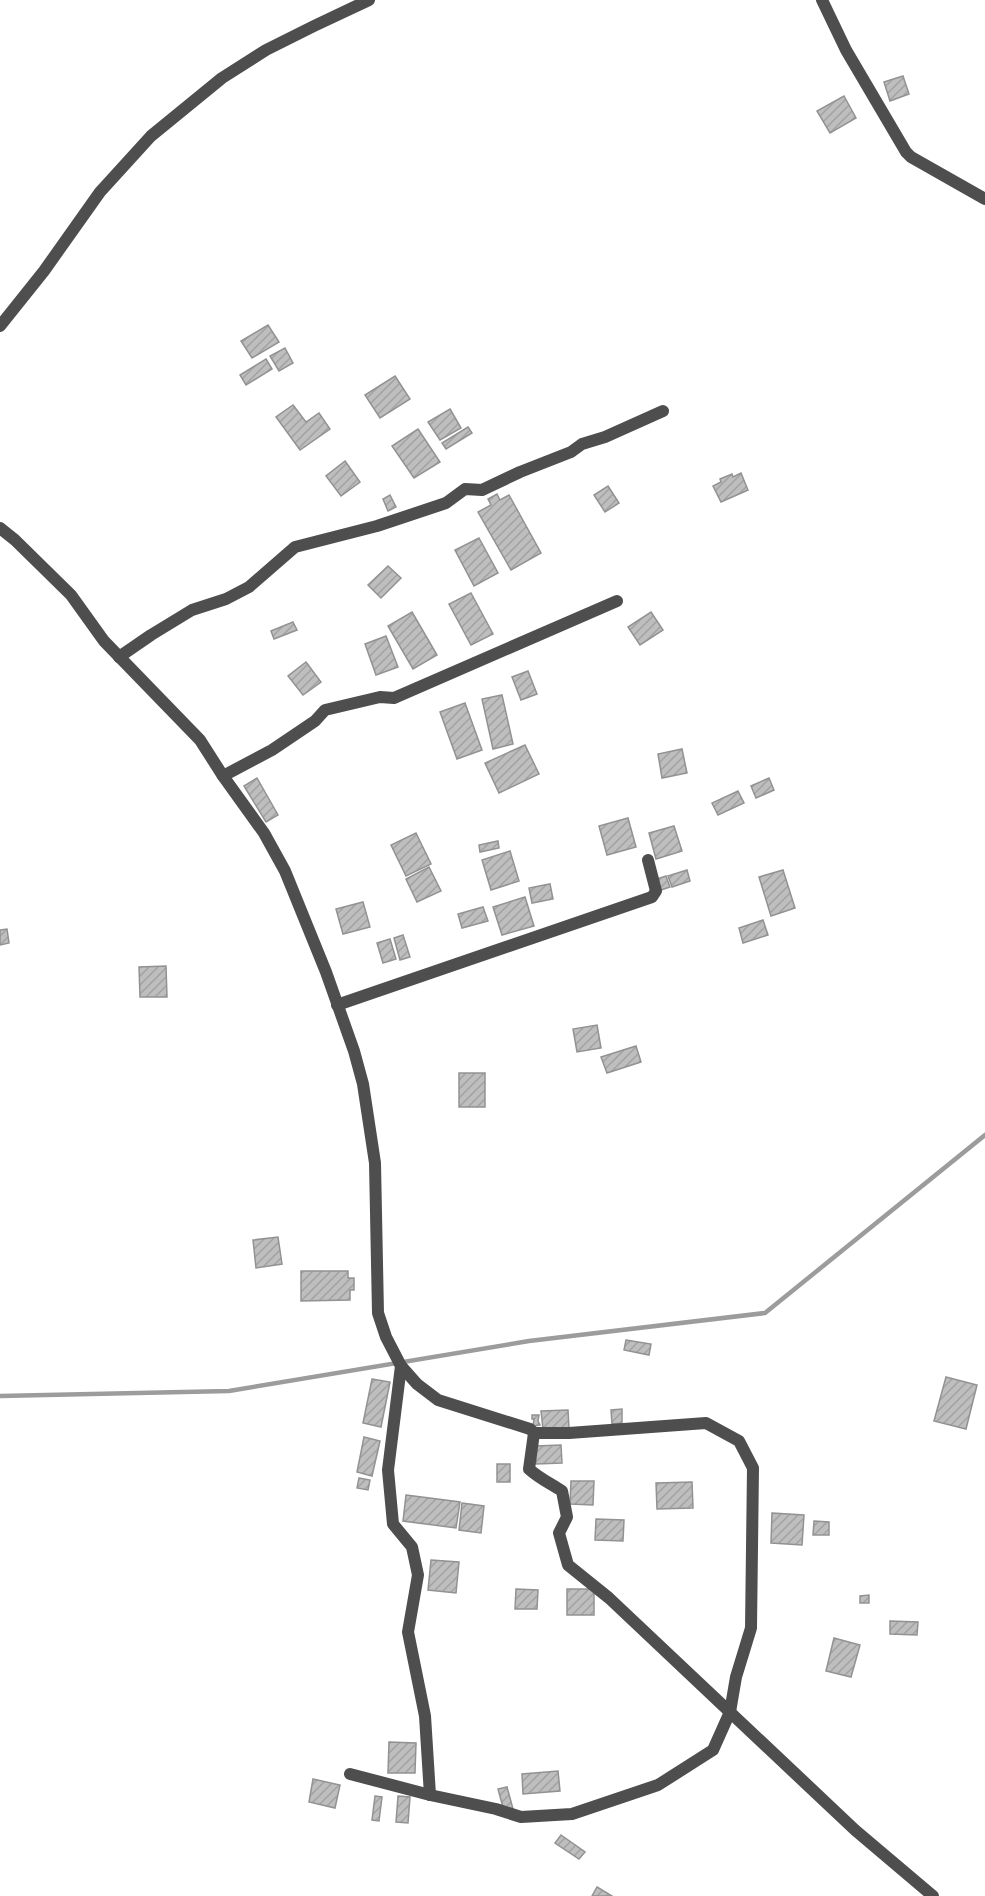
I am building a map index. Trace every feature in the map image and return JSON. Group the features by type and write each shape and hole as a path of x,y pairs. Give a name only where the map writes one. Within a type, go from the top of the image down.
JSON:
{"street":[{"path":"0,326 44,271 99,192 151,136 222,78 266,50 369,0"},
{"path":"822,0 846,50 906,152 958,185 985,198"},
{"path":"119,657 192,610 226,599 249,587 295,547 387,523 446,503 465,489 482,490 571,452 582,444 663,411"},
{"path":"0,528 71,596 104,641 200,740 264,833 285,871 326,972 354,1051 363,1084 375,1163 378,1313 386,1337 401,1366 417,1384 438,1400 530,1429 534,1433 569,1433 706,1423 739,1441 753,1468 754,1547 751,1628 736,1677 730,1712 713,1750 658,1785 572,1814 521,1817 350,1774"},
{"path":"223,776 272,750 315,721 325,710 380,697 394,698 617,601"},
{"path":"337,1005 652,897 656,891 648,860"},
{"path":"401,1366 387,1470 393,1524 412,1547 418,1575 408,1632 425,1716 430,1795"},
{"path":"534,1433 529,1469 540,1480 562,1491 567,1517 559,1533 568,1564 609,1598 855,1830 933,1896"}],"building":[{"path":"903,76 909,94 890,101 884,82"},
{"path":"844,96 856,118 830,133 817,111"},
{"path":"268,325 279,342 252,358 241,341"},
{"path":"285,348 293,363 279,371 270,356"},
{"path":"266,359 272,369 246,385 240,375"},
{"path":"395,376 410,399 380,418 365,395"},
{"path":"293,405 306,422 319,413 330,429 300,450 276,417"},
{"path":"450,409 461,428 440,440 428,422"},
{"path":"468,427 472,433 446,449 442,443"},
{"path":"418,429 440,462 414,478 392,446"},
{"path":"345,461 360,482 341,496 326,476"},
{"path":"741,473 748,490 721,502 713,486 721,482 720,479"},
{"path":"608,486 619,503 605,512 594,495"},
{"path":"497,494 500,500 509,495 541,553 511,570 478,512 491,505 488,499"},
{"path":"390,495 396,507 388,511 383,499"},
{"path":"479,538 498,573 474,586 455,550"},
{"path":"388,566 401,578 381,598 368,585"},
{"path":"471,593 493,634 471,645 449,604"},
{"path":"412,612 437,655 413,669 388,626"},
{"path":"651,612 663,630 640,645 628,627"},
{"path":"293,622 297,630 274,639 271,631"},
{"path":"386,636 398,667 376,675 365,644"},
{"path":"306,662 321,682 303,695 288,676"},
{"path":"528,671 537,694 521,700 512,677"},
{"path":"502,695 513,744 493,749 482,699"},
{"path":"465,703 482,750 457,759 440,712"},
{"path":"525,745 539,774 499,793 485,763"},
{"path":"682,749 687,773 662,778 658,754"},
{"path":"257,778 278,815 266,822 244,786"},
{"path":"769,778 774,790 756,798 751,786"},
{"path":"738,791 744,803 718,815 712,803"},
{"path":"628,818 636,847 607,855 599,826"},
{"path":"674,826 682,851 656,859 649,833"},
{"path":"416,833 431,864 406,876 391,845"},
{"path":"498,841 499,848 480,852 479,845"},
{"path":"510,851 519,881 491,890 482,860"},
{"path":"429,867 441,891 417,902 406,879"},
{"path":"687,870 690,881 672,887 668,876"},
{"path":"783,870 795,908 771,916 759,877"},
{"path":"666,876 670,887 661,890 657,879"},
{"path":"550,884 553,899 532,903 529,888"},
{"path":"525,897 534,926 502,935 493,907"},
{"path":"363,902 370,927 343,934 336,909"},
{"path":"483,907 488,921 462,928 458,914"},
{"path":"763,920 768,935 743,943 739,928"},
{"path":"7,929 9,943 0,945 0,930"},
{"path":"403,935 410,957 400,960 394,938"},
{"path":"390,939 396,959 383,963 377,943"},
{"path":"166,966 167,997 140,997 139,967"},
{"path":"597,1025 601,1048 577,1052 573,1029"},
{"path":"636,1046 641,1062 607,1073 601,1057"},
{"path":"459,1073 485,1073 485,1107 459,1107"},
{"path":"278,1237 282,1264 256,1268 253,1240"},
{"path":"301,1271 348,1271 348,1278 354,1278 354,1290 350,1290 350,1300 301,1301"},
{"path":"626,1340 651,1344 649,1355 624,1350"},
{"path":"946,1377 977,1385 966,1429 934,1421"},
{"path":"372,1379 390,1382 381,1427 363,1423"},
{"path":"622,1409 622,1423 612,1424 611,1410"},
{"path":"568,1410 569,1428 543,1429 541,1411"},
{"path":"532,1415 539,1415 540,1425 533,1426"},
{"path":"364,1437 380,1441 372,1476 357,1472"},
{"path":"561,1445 562,1463 536,1464 535,1446"},
{"path":"497,1464 510,1464 510,1482 497,1482"},
{"path":"359,1478 370,1480 368,1490 357,1488"},
{"path":"571,1481 594,1481 593,1505 570,1504"},
{"path":"692,1482 693,1508 657,1509 656,1483"},
{"path":"406,1495 460,1502 456,1528 403,1521"},
{"path":"462,1503 484,1506 481,1533 459,1530"},
{"path":"772,1513 804,1515 802,1545 771,1543"},
{"path":"596,1519 624,1520 623,1541 595,1540"},
{"path":"814,1521 829,1522 829,1535 813,1535"},
{"path":"431,1560 459,1562 456,1593 428,1590"},
{"path":"516,1589 538,1590 537,1609 515,1609"},
{"path":"567,1589 594,1589 594,1615 567,1615"},
{"path":"869,1595 869,1603 860,1603 860,1596"},
{"path":"890,1621 918,1622 917,1635 890,1634"},
{"path":"834,1638 860,1645 851,1677 826,1671"},
{"path":"389,1742 416,1743 415,1773 388,1773"},
{"path":"558,1771 560,1791 523,1794 522,1774"},
{"path":"313,1779 340,1785 335,1808 309,1802"},
{"path":"507,1787 513,1809 504,1811 498,1789"},
{"path":"375,1796 382,1797 379,1821 372,1820"},
{"path":"398,1796 410,1797 408,1823 396,1822"},
{"path":"561,1835 585,1852 579,1859 555,1843"},
{"path":"597,1887 612,1896 592,1896"}],"waterway":[{"path":"0,1396 229,1391 529,1341 765,1313 985,1135"}]}
